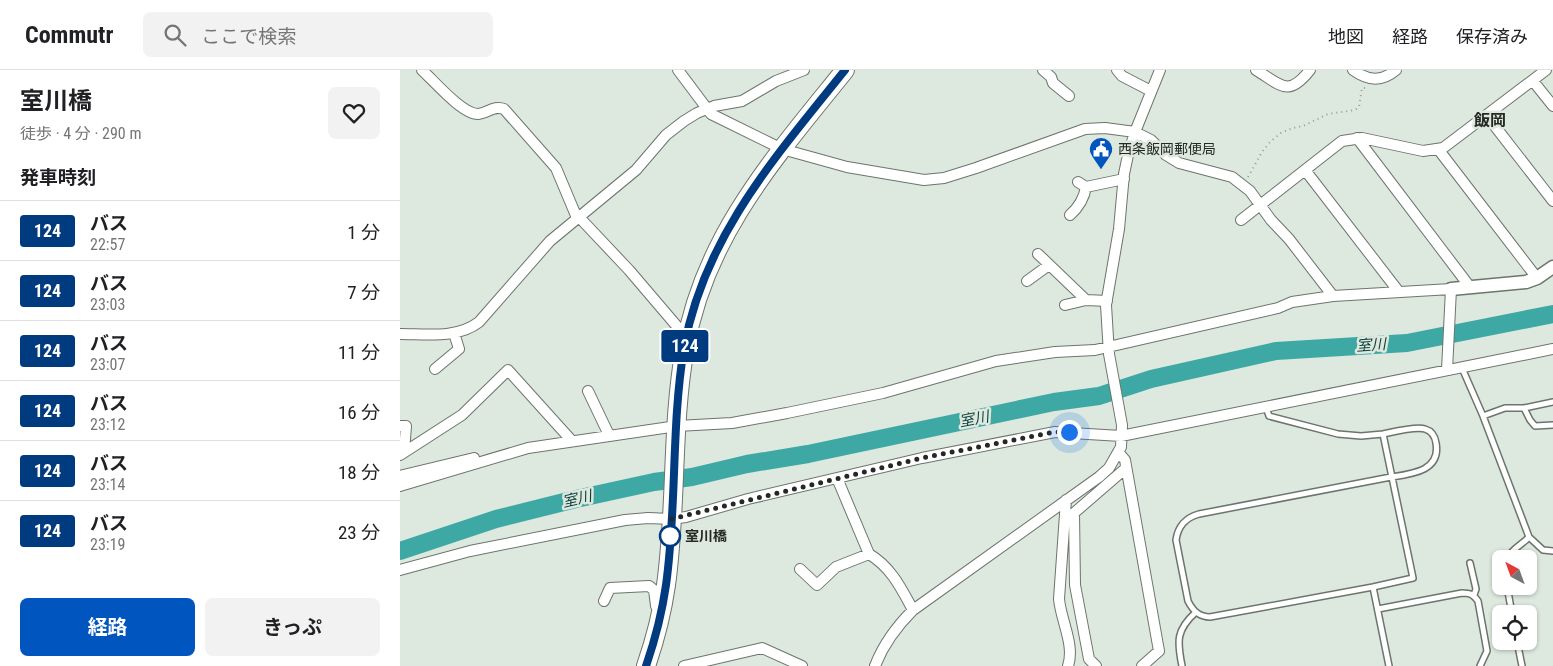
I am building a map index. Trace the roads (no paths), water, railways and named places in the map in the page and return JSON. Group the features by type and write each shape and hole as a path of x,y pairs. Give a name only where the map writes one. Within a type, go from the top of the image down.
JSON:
{"highway":[{"path":"646,666 661,612 666,585 681,370 698,295 717,249 751,190 845,70"}],"street":[{"path":"422,70 464,109 475,114 495,107 504,109 556,168 578,217 641,284 687,338"},
{"path":"678,70 707,109 718,118 782,148 847,168 924,180 944,178 976,168 1085,129 1105,128 1135,132 1151,140 1166,155 1178,163 1232,177 1243,186 1290,239 1332,296"},
{"path":"400,334 454,333 471,328 479,322 550,241 636,170 666,135 684,121 707,109 742,101 776,81 804,70"},
{"path":"1043,70 1053,83 1068,96"},
{"path":"1117,70 1122,76 1151,91"},
{"path":"875,666 879,656 900,623 913,610 1109,468 1118,452 1121,430 1108,350 1107,301 1119,229 1128,154 1160,70"},
{"path":"1256,70 1280,85 1289,87 1298,83 1310,70"},
{"path":"1353,70 1360,75 1374,79 1387,78 1396,70"},
{"path":"1373,70 1381,78"},
{"path":"1241,220 1342,141 1362,138 1423,151 1443,148 1546,70"},
{"path":"1533,81 1553,106"},
{"path":"1486,116 1553,201"},
{"path":"1357,138 1470,287"},
{"path":"1438,148 1537,278"},
{"path":"1305,170 1399,292"},
{"path":"1070,215 1079,207 1082,184 1124,179"},
{"path":"1038,254 1086,300"},
{"path":"1027,281 1049,265"},
{"path":"400,476 544,439 609,435 732,423 788,414 883,393 996,361 1070,350 1108,350 1278,308 1292,302 1332,296 1399,292 1451,294 1470,287 1514,284 1537,278 1553,267"},
{"path":"1447,364 1451,294"},
{"path":"1065,305 1086,300 1107,301"},
{"path":"435,369 459,349 454,333"},
{"path":"400,570 470,551 615,522 671,516 922,458 1055,432 1121,430 1266,406 1447,364 1462,367 1553,349"},
{"path":"402,454 462,415 508,370 570,438"},
{"path":"588,391 609,435"},
{"path":"400,426 406,426 402,454"},
{"path":"400,486 528,448 570,438"},
{"path":"1118,452 1125,460 1159,651 1142,666"},
{"path":"1096,666 1089,659 1075,585 1074,512 1126,468"},
{"path":"837,478 870,554 880,560 893,574 913,610"},
{"path":"1066,500 1059,599 1060,612 1070,646 1071,658 1068,666"},
{"path":"800,569 817,585 836,567 870,554"},
{"path":"604,601 610,588 649,586 654,590 656,606 661,612"},
{"path":"684,666 762,648 802,666"}],"lane":[{"path":"1462,367 1483,416 1529,537 1543,550 1553,551"},
{"path":"1483,416 1506,408 1524,408 1553,402"},
{"path":"1266,406 1269,416 1338,434 1361,436 1424,428 1432,432 1435,437 1437,457 1424,470 1391,477 1199,514 1185,521 1177,532 1176,540 1188,601 1202,617 1210,618 1412,578 1391,477 1383,434"},
{"path":"1524,408 1535,426 1553,425"},
{"path":"1513,550 1529,537"},
{"path":"1470,563 1476,589 1474,595"},
{"path":"1373,587 1389,666"},
{"path":"1378,609 1462,593 1474,595 1478,601 1487,651 1480,666"},
{"path":"1182,666 1179,648 1180,636 1183,625 1196,612"},
{"path":"1519,650 1522,666"}],"waterway":[{"name":"室川","path":"400,551 496,519 576,499 654,482 692,477 747,464 808,454 1054,402 1099,396 1151,379 1276,351 1407,343 1553,314"}],"place":[{"name":"西条飯岡郵便局","path":"1101,170"},
{"name":"室川橋","path":"670,536"}],"district":[{"name":"飯岡","path":"1490,120"}]}
